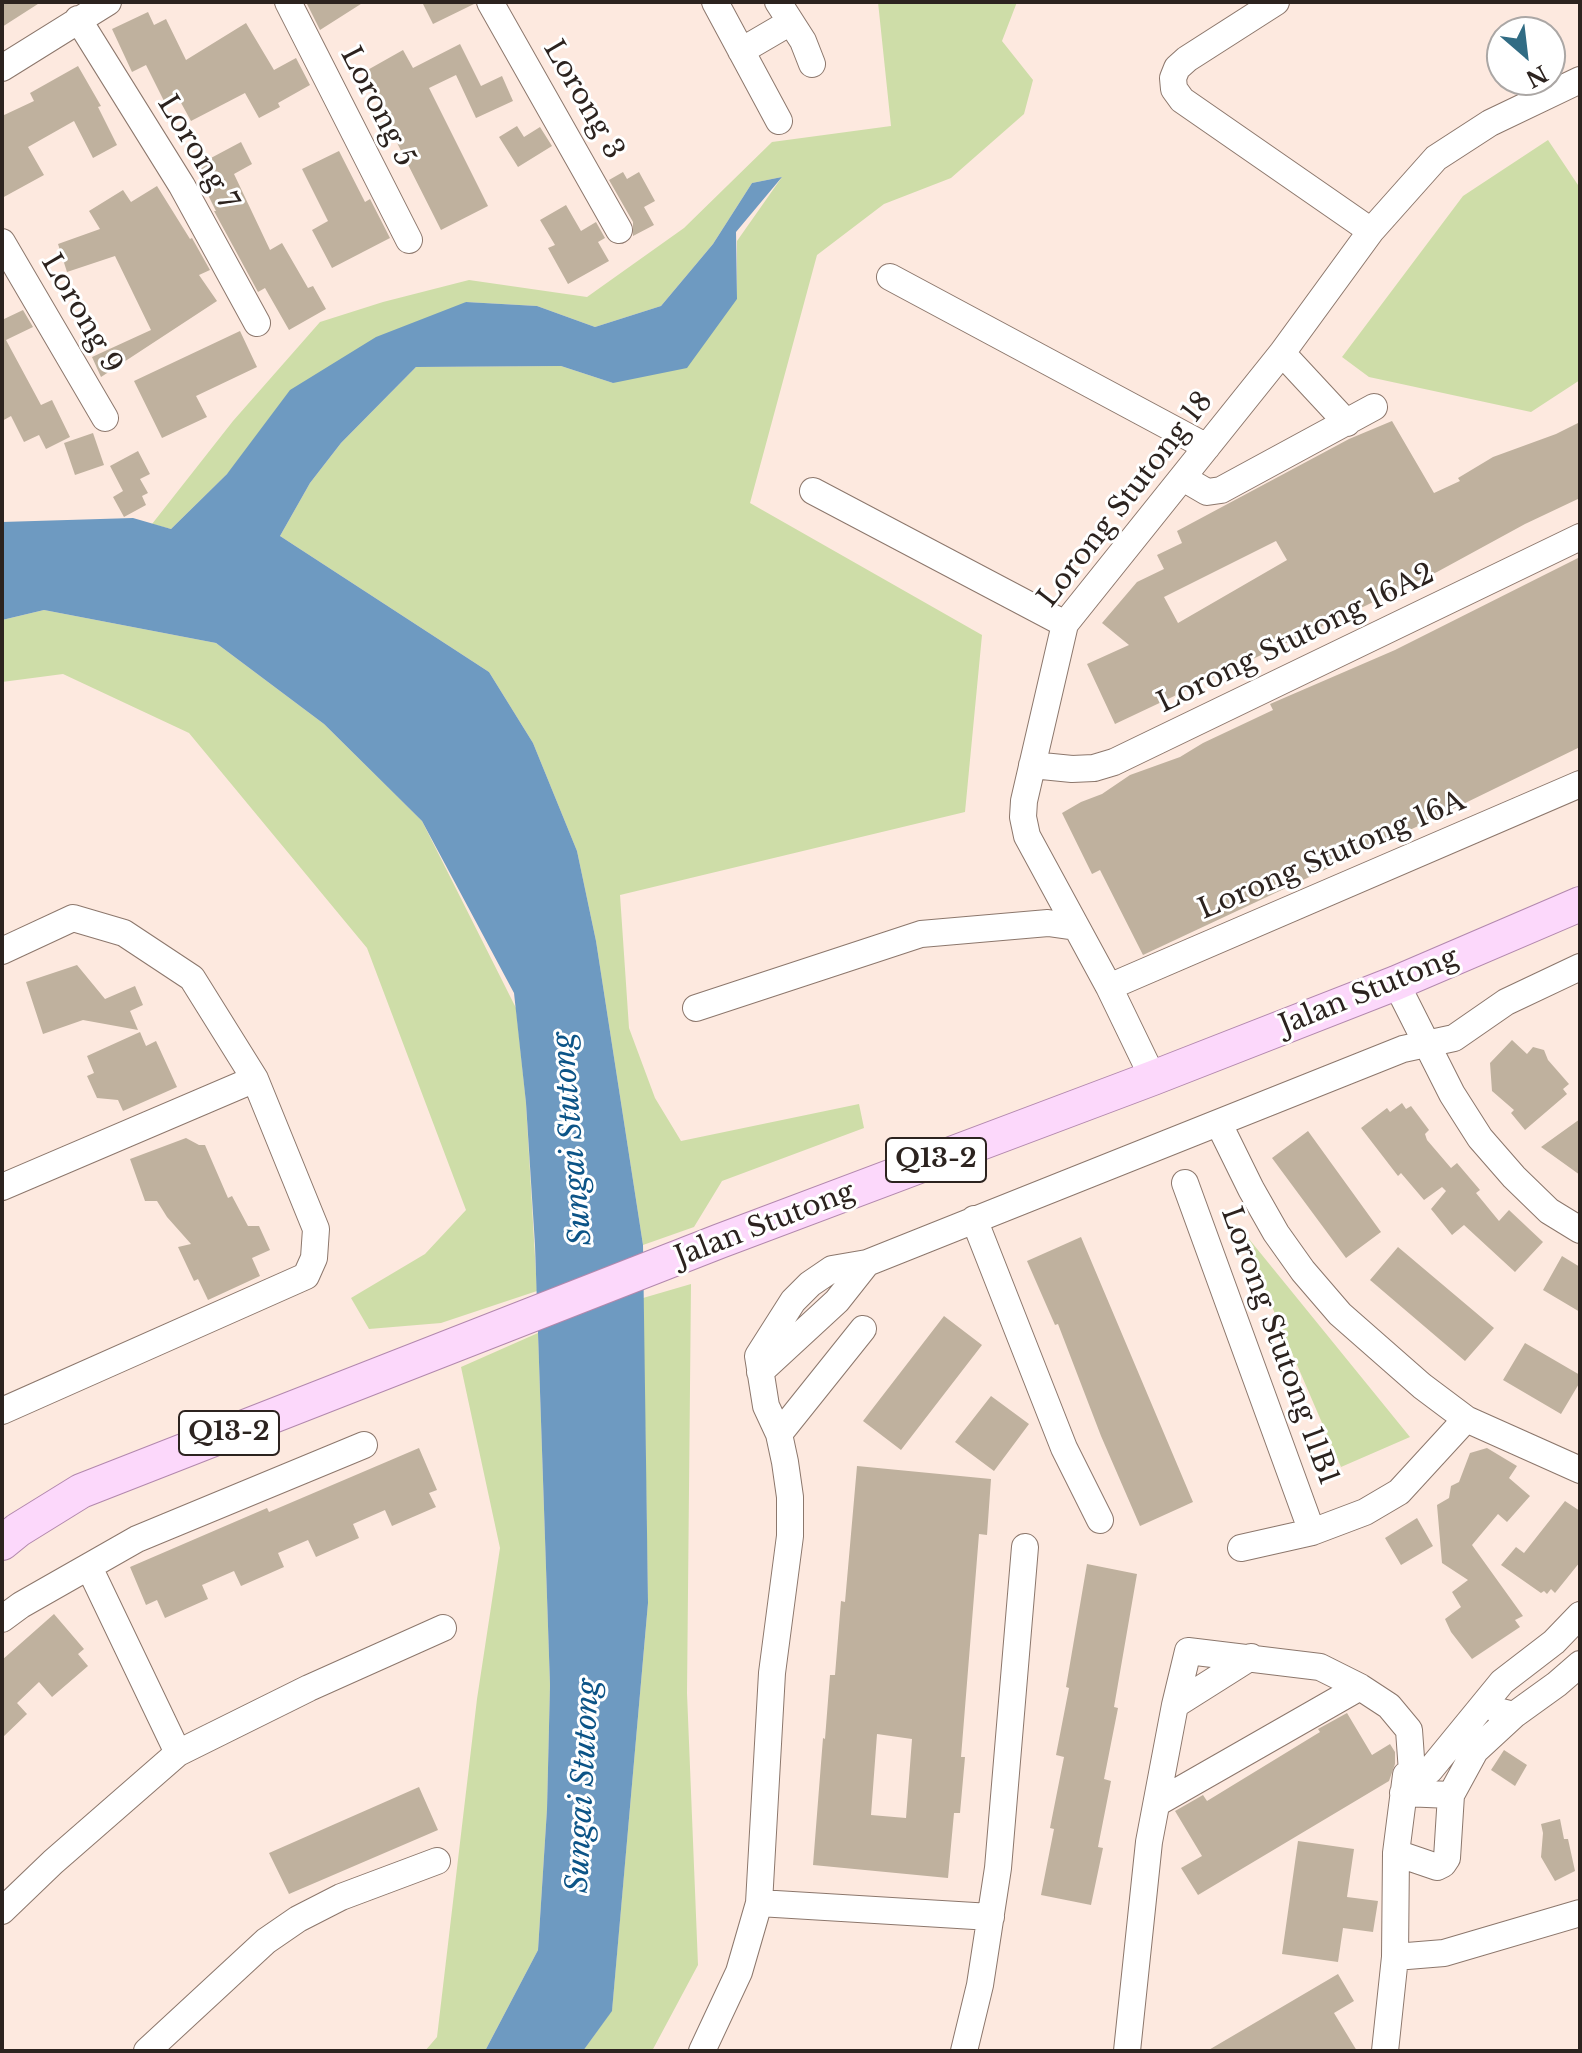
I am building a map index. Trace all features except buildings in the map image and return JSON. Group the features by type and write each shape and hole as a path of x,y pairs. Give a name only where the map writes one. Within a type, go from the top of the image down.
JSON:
{"main road":[{"name":"Jalan Stutong","path":"2,1543 81,1491 720,1241 1396,983 1580,904"}],"street":[{"path":"2,68 108,2"},
{"name":"Lorong 5","path":"288,2 409,240"},
{"name":"Lorong 3","path":"490,2 619,230"},
{"path":"715,2 779,121"},
{"path":"1276,2 1187,59 1177,68 1173,78 1174,89 1182,100 1371,231"},
{"path":"741,51 784,13 803,41 812,64"},
{"name":"Lorong 7","path":"78,19 182,186 257,323"},
{"name":"Lorong Stutong 18","path":"1153,1078 1109,987 1027,836 1023,817 1024,801 1065,624 1282,353 1371,231 1436,158 1490,123 1580,80"},
{"name":"Lorong 9","path":"2,242 105,418"},
{"path":"890,277 1207,447"},
{"path":"1282,353 1347,423"},
{"path":"1183,478 1207,492 1221,490 1374,407"},
{"path":"813,491 1065,624"},
{"name":"Lorong Stutong 16A2","path":"1032,765 1072,769 1094,768 1114,762 1580,537"},
{"name":"Lorong Stutong 16A","path":"1109,987 1580,784"},
{"path":"2,951 73,918 124,933 192,978 255,1079 316,1229 314,1258 306,1276 2,1411"},
{"path":"696,1008 921,934 1048,923 1076,927"},
{"path":"702,2051 739,1972 759,1903 772,1673 790,1536 790,1497 779,1434 766,1406 760,1372 837,1301 867,1263 1403,1049 1454,1038 1506,1002 1580,967"},
{"path":"1396,983 1452,1094 1480,1138 1549,1211 1580,1230"},
{"path":"2,1187 255,1079"},
{"path":"1219,1124 1276,1233 1340,1314 1422,1386 1466,1419 1580,1470"},
{"name":"Lorong Stutong 11B1","path":"1185,1183 1312,1532"},
{"path":"974,1219 1064,1448 1100,1520"},
{"path":"779,1434 863,1329"},
{"name":"Lorong Stutong 11B1","path":"1241,1548 1312,1532 1365,1512 1399,1492 1466,1419"},
{"path":"2,1619 137,1539 364,1445"},
{"path":"964,2051 980,1985 998,1868 1025,1547"},
{"path":"89,1567 178,1753"},
{"path":"1408,1783 1430,1770 1502,1682 1554,1642 1580,1615"},
{"path":"2,1911 178,1753 309,1688 443,1628"},
{"path":"1127,2051 1149,1842 1188,1651 1320,1667 1389,1706 1409,1730 1408,1783 1396,1853 1395,1957 1385,2051"},
{"path":"1175,1705 1251,1657"},
{"path":"1396,1853 1437,1867 1443,1864 1447,1858 1451,1795 1475,1751 1514,1715 1580,1664"},
{"path":"1157,1803 1360,1687"},
{"path":"1491,1694 1497,1710 1514,1715"},
{"path":"1408,1783 1451,1795"},
{"path":"155,2048 266,1941 298,1919 341,1897 437,1861"},
{"path":"759,1903 991,1917"},
{"path":"1395,1957 1444,1953 1580,1913"}],"green space":[{"path":"878,2 1017,2 1002,41 1033,80 1024,114 951,178 884,204 817,255 750,503 982,635 965,812 620,895 629,1028 655,1098 681,1141 859,1104 864,1128 722,1181 694,1227 643,1245 596,941 577,851 533,743 489,672 280,536 310,483 341,443 416,367 561,366 613,383 737,299 737,241 782,177 752,183 713,244 661,306 595,327 537,306 466,302 227,474 171,529 152,524 233,421 320,322 469,280 587,297 684,228 772,142 891,126"},
{"path":"1548,140 1580,188 1580,380 1531,412 1369,377 1342,357 1463,196"},
{"path":"44,610 216,643 324,724 422,821 516,1008 526,1103 537,1291 441,1323 369,1329 351,1298 425,1254 466,1210 367,948 189,733 63,674 2,682 2,620"},
{"path":"1236,1223 1410,1437 1341,1467"},
{"path":"691,1284 687,1693 698,1965 652,2051 583,2051 612,2010 648,1603 643,1298"},
{"path":"538,1333 550,1685 547,1809 538,1950 485,2051 425,2051 437,2037 477,1699 500,1548 461,1367"}],"water":[{"name":"Sungai Stutong","path":"782,177 736,232 737,299 687,368 613,383 561,366 416,367 341,443 310,483 280,536 489,672 533,743 577,851 596,941 643,1245 648,1603 612,2011 583,2051 485,2051 538,1950 547,1809 550,1685 535,1245 526,1103 514,993 422,821 324,724 216,643 44,610 2,620 2,522 133,518 171,529 227,474 290,390 376,337 466,302 537,306 595,327 661,306 713,244 752,183"}]}
